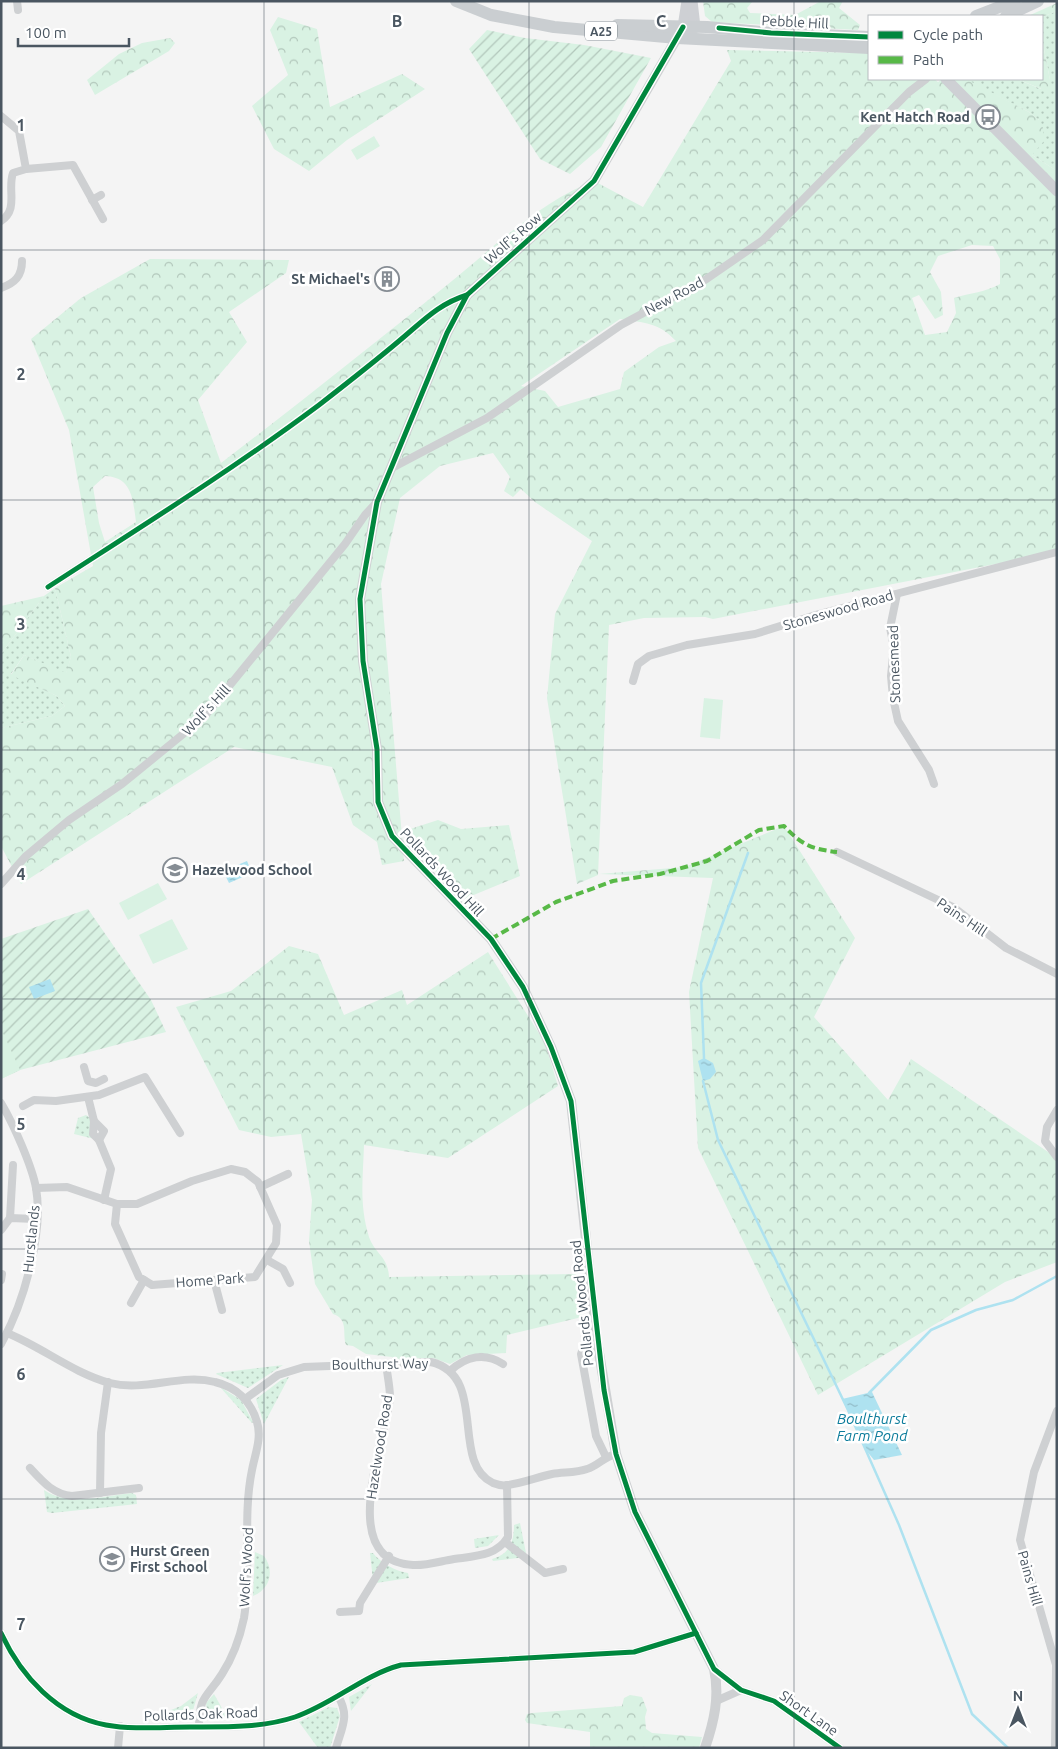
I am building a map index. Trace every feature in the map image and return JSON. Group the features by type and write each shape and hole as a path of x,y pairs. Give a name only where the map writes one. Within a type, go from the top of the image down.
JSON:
{"main road":[{"name":"A25","path":"456,1 490,15 554,28 685,33"},
{"path":"685,33 687,1"},
{"path":"685,33 692,1"},
{"path":"979,15 1015,1"},
{"path":"1008,15 1038,1"},
{"name":"Pebble Hill","path":"685,33 868,37"},
{"name":"Pebble Hill","path":"685,33 868,48"},
{"path":"947,80 1057,191"}],"street":[{"path":"17,1 18,10"},
{"name":"Wolf's Row","path":"390,469 447,333 467,295 594,181 685,33"},
{"name":"New Road","path":"390,469 487,418 621,325 704,280 763,240 909,92 925,80"},
{"path":"1,116 19,131 26,169"},
{"path":"1,221 6,218 12,207 12,172 73,165 103,219"},
{"path":"92,200 102,195"},
{"path":"1,288 12,284 19,277 22,261"},
{"path":"48,587 186,498 316,406 398,342 432,312 450,300 467,295"},
{"name":"Pollards Wood Hill","path":"390,469 377,502 360,598 363,661 377,749 378,802 392,836 485,935"},
{"name":"Wolf's Hill","path":"1,884 26,856 69,820 122,784 204,717 377,502"},
{"name":"Stoneswood Road","path":"634,681 638,664 649,656 687,645 755,634 819,614 1057,552"},
{"name":"Stonesmead","path":"897,594 890,628 894,647 891,676 893,698 898,721 929,770 934,784"},
{"name":"Pains Hill","path":"836,852 954,907 1006,948 1057,974"},
{"name":"Pollards Wood Road","path":"485,935 491,939 523,987 551,1047 571,1100 597,1341 616,1454 635,1512 714,1669 716,1701 705,1748"},
{"path":"84,1067 88,1081 100,1081 99,1095"},
{"path":"23,1106 34,1100 56,1101 99,1095 145,1077 180,1133"},
{"path":"88,1097 94,1121 93,1134 99,1140 111,1169 104,1200"},
{"path":"1,1104 20,1142 36,1188"},
{"path":"1057,1110 1047,1127 1045,1141 1057,1157"},
{"path":"1,1230 10,1218 13,1165"},
{"name":"Home Park","path":"36,1188 67,1187 117,1204 137,1204 192,1181 231,1169 245,1172 258,1182 277,1225 276,1243 255,1277 152,1285 144,1280"},
{"path":"260,1187 288,1174"},
{"name":"Hurstlands","path":"1,1344 7,1333 29,1273 36,1219 36,1188"},
{"path":"117,1204 115,1224 139,1277 144,1280 131,1303"},
{"path":"10,1218 36,1219"},
{"path":"267,1260 283,1269 290,1282"},
{"path":"214,1280 222,1310"},
{"name":"Wolf's Wood","path":"7,1333 108,1382 136,1385 206,1380 227,1386 245,1399 257,1421 259,1439 250,1483 248,1574 243,1620 227,1665 202,1699 199,1727"},
{"name":"Pollards Wood Road","path":"597,1341 585,1344 581,1354 596,1436 606,1457"},
{"path":"504,1364 491,1357 469,1358 450,1371 459,1382 462,1391 478,1469 493,1483 507,1485 554,1474 588,1469 606,1457 616,1454"},
{"name":"Boulthurst Way","path":"245,1399 278,1375 304,1367 323,1364 431,1362 450,1371"},
{"name":"Hazelwood Road","path":"386,1363 390,1397 371,1481 370,1502 373,1536 382,1551 389,1556"},
{"path":"100,1493 101,1433 108,1382"},
{"name":"Pains Hill","path":"1055,1748 1056,1666 1020,1540 1034,1472 1057,1411"},
{"path":"30,1468 54,1492 62,1495 139,1488"},
{"path":"340,1612 359,1611 360,1603 389,1556 404,1564 420,1565 490,1553 505,1542 509,1532 507,1485"},
{"path":"505,1542 545,1573 563,1569"},
{"name":"Pollards Oak Road","path":"1,1633 22,1669 57,1704 83,1718 97,1723 120,1726 226,1727 284,1720 308,1712 375,1675 401,1666 634,1652 696,1632"},
{"name":"Short Lane","path":"714,1669 741,1690 774,1701 840,1748"},
{"path":"716,1701 741,1690"},
{"path":"336,1748 346,1718 344,1708 338,1696"},
{"path":"118,1748 120,1726"}],"green space":[{"path":"703,1 753,1 747,8 750,13 795,15 821,1 843,1 839,8 860,25 858,30 712,22 705,16"},
{"path":"1057,3 1057,11 1043,17 1043,15 1030,15"},
{"path":"1057,11 1057,171 1032,155 1039,120 1029,112 966,80 1019,80 1041,89 1050,80 1043,44 1043,17"},
{"path":"278,17 317,29 330,107 402,74 425,89 347,140 309,171 274,149 252,106 288,75 270,30"},
{"path":"487,30 525,38 584,45 651,58 601,147 570,174 540,159 469,49"},
{"path":"170,38 175,43 169,51 95,95 87,80 119,54 142,43"},
{"path":"1043,44 1050,80 1049,92 1019,80 1043,80"},
{"path":"727,50 868,53 868,80 935,80 938,82 941,80 968,80 1029,112 1039,120 1043,128 1044,141 1032,155 1057,171 1057,549 1011,561 713,619 705,617 644,618 609,625 598,875 577,884 547,698 555,614 592,541 535,502 521,489 513,497 504,491 510,477 493,453 440,466 400,498 381,584 404,861 382,865 377,842 353,825 332,767 234,747 21,884 1,846 1,728 52,716 65,706 57,696 11,675 24,655 66,673 71,657 55,588 93,566 69,430 31,339 81,298 150,259 289,260 286,273 229,312 247,342 198,400 221,463 391,330 517,227 554,201 594,181 643,207 731,61","holes":["972,245 993,246 1000,259 1000,284 984,291 954,298 956,313 947,332 925,335 912,298 919,295 935,319 943,315 941,292 930,272 938,256","620,319 651,324 663,330 676,341 659,347 624,372 620,389 558,407 545,391 521,386","105,476 114,477 126,485 134,505 136,522 105,542 99,523 93,487"]},
{"path":"374,136 380,146 357,160 351,150"},
{"path":"55,588 71,657 66,674 24,655 11,674 57,696 65,706 52,716 1,728 1,654 44,596"},
{"path":"44,596 1,654 1,606"},
{"path":"704,698 723,700 720,739 700,737"},
{"path":"438,820 461,829 509,825 520,876 464,899 415,851 404,831"},
{"path":"784,826 855,938 814,1017 888,1100 911,1059 1057,1158 1057,1262 1005,1282 818,1395 698,1148 689,992 713,878 599,874 685,867"},
{"path":"158,883 167,899 128,920 119,903"},
{"path":"88,909 151,1000 166,1032 20,1070 1,1079 1,939"},
{"path":"172,919 188,949 153,964 139,935"},
{"path":"289,946 318,954 344,1015 402,990 407,1005 488,952 545,1043 558,1086 448,1158 364,1145 362,1191 369,1237 386,1264 389,1277 576,1274 582,1317 507,1335 506,1353 467,1355 450,1364 433,1358 393,1359 392,1357 366,1354 353,1346 346,1345 341,1319 333,1314 315,1284 309,1241 312,1200 301,1134 271,1137 239,1130 176,1007 231,991"},
{"path":"3,1033 20,1070 1,1079 1,1034"},
{"path":"86,1115 94,1121 93,1134 99,1140 74,1134 78,1118"},
{"path":"283,1365 248,1388 216,1374 217,1373"},
{"path":"289,1377 264,1424 256,1399 281,1380"},
{"path":"220,1387 241,1400 252,1423"},
{"path":"44,1490 64,1498 75,1499 132,1493 136,1495 137,1504 52,1513 47,1512"},
{"path":"520,1523 526,1553 525,1557 493,1561 492,1559 503,1554 510,1546 514,1525"},
{"path":"499,1535 488,1546 475,1548 474,1539"},
{"path":"255,1552 264,1556 270,1573 267,1584 259,1593 253,1596"},
{"path":"370,1553 373,1553 389,1566 408,1573 409,1578 376,1583 373,1580"},
{"path":"372,1684 351,1711 349,1697"},
{"path":"198,1693 192,1714 187,1719 146,1720 181,1706"},
{"path":"214,1694 228,1719 213,1719 207,1714 206,1703"},
{"path":"630,1695 642,1697 647,1710 645,1717 646,1729 652,1733 702,1737 699,1748 590,1748 590,1732 527,1723 525,1720 527,1714 532,1713 622,1706 624,1698"},
{"path":"329,1707 337,1708 340,1716 330,1748 318,1748 299,1722"}],"water":[{"path":"247,861 252,873 229,883 223,871"},
{"path":"50,979 55,991 34,999 29,987"},
{"path":"704,1058 713,1063 716,1072 710,1079 703,1081 698,1061"},
{"name":"Boulthurst Farm Pond","path":"872,1392 902,1455 874,1460 865,1449 842,1399"}],"waterway":[{"path":"704,1058 701,983 748,853"},
{"path":"703,1081 718,1140 848,1410 899,1525 972,1714 1008,1748"},
{"path":"869,1393 931,1330 976,1310 1013,1300 1057,1276"}],"marked path":[{"path":"491,939 556,902 613,881 660,874 707,861 759,830 784,826 796,838 808,845 837,852"}],"cycle path":[{"path":"683,27 594,181 467,295 447,333 377,502 360,599 363,661 377,749 378,802 392,836 491,939 523,987 551,1047 571,1101 604,1390 616,1454 635,1512 714,1669 741,1690 774,1701 840,1748"},
{"path":"719,28 771,33 868,37"},
{"path":"48,587 253,453 319,405 439,308 467,295"},
{"path":"1,1633 9,1649 30,1679 43,1692 72,1713 88,1720 116,1727 148,1728 243,1726 282,1721 322,1705 361,1682 401,1665 634,1652 696,1633"}],"place":[{"name":"Kent Hatch Road","path":"988,117"},
{"name":"St Michael's","path":"387,279"},
{"name":"Hazelwood School","path":"175,870"},
{"name":"Hurst Green First School","path":"112,1559"}]}
